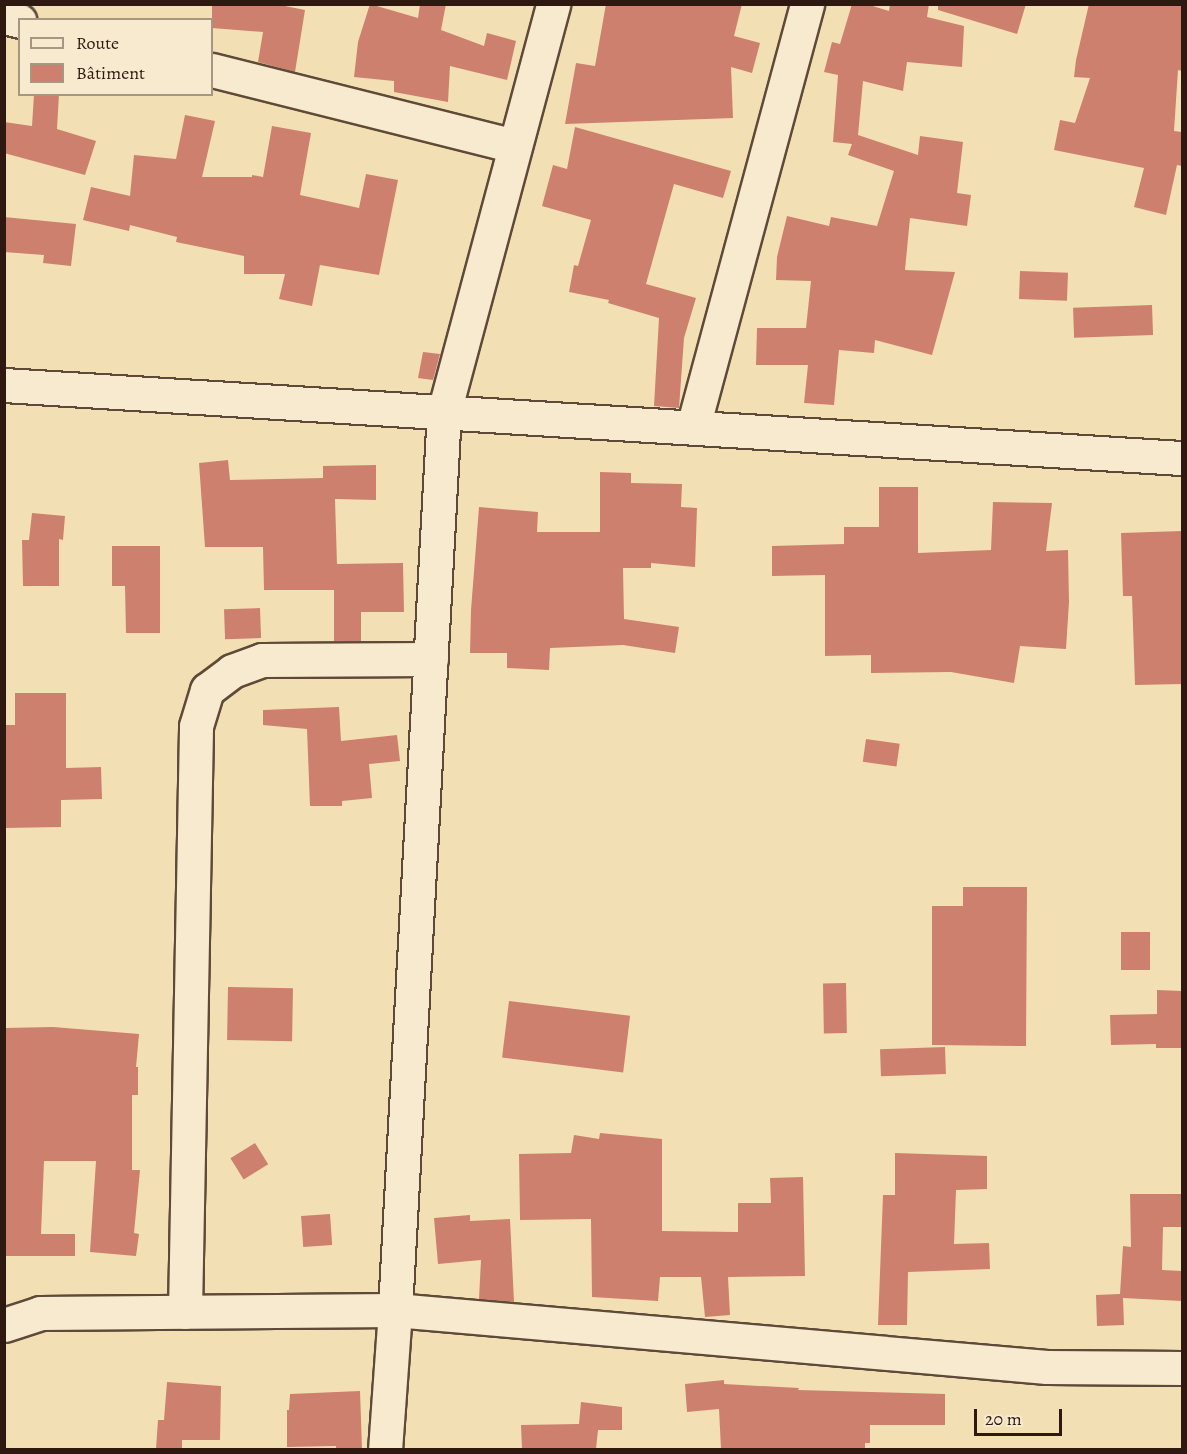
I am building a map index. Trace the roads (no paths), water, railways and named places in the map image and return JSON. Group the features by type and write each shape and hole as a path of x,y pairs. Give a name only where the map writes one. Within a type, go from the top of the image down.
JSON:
{"street":[{"path":"385,1449 396,1310 444,412 553,4"},
{"path":"693,427 807,4"},
{"path":"213,69 515,146"},
{"path":"4,385 1182,458"},
{"path":"185,1312 196,726 207,690 232,671 262,660 431,659"},
{"path":"4,1325 40,1314 396,1310 1047,1367 1182,1368"}]}
